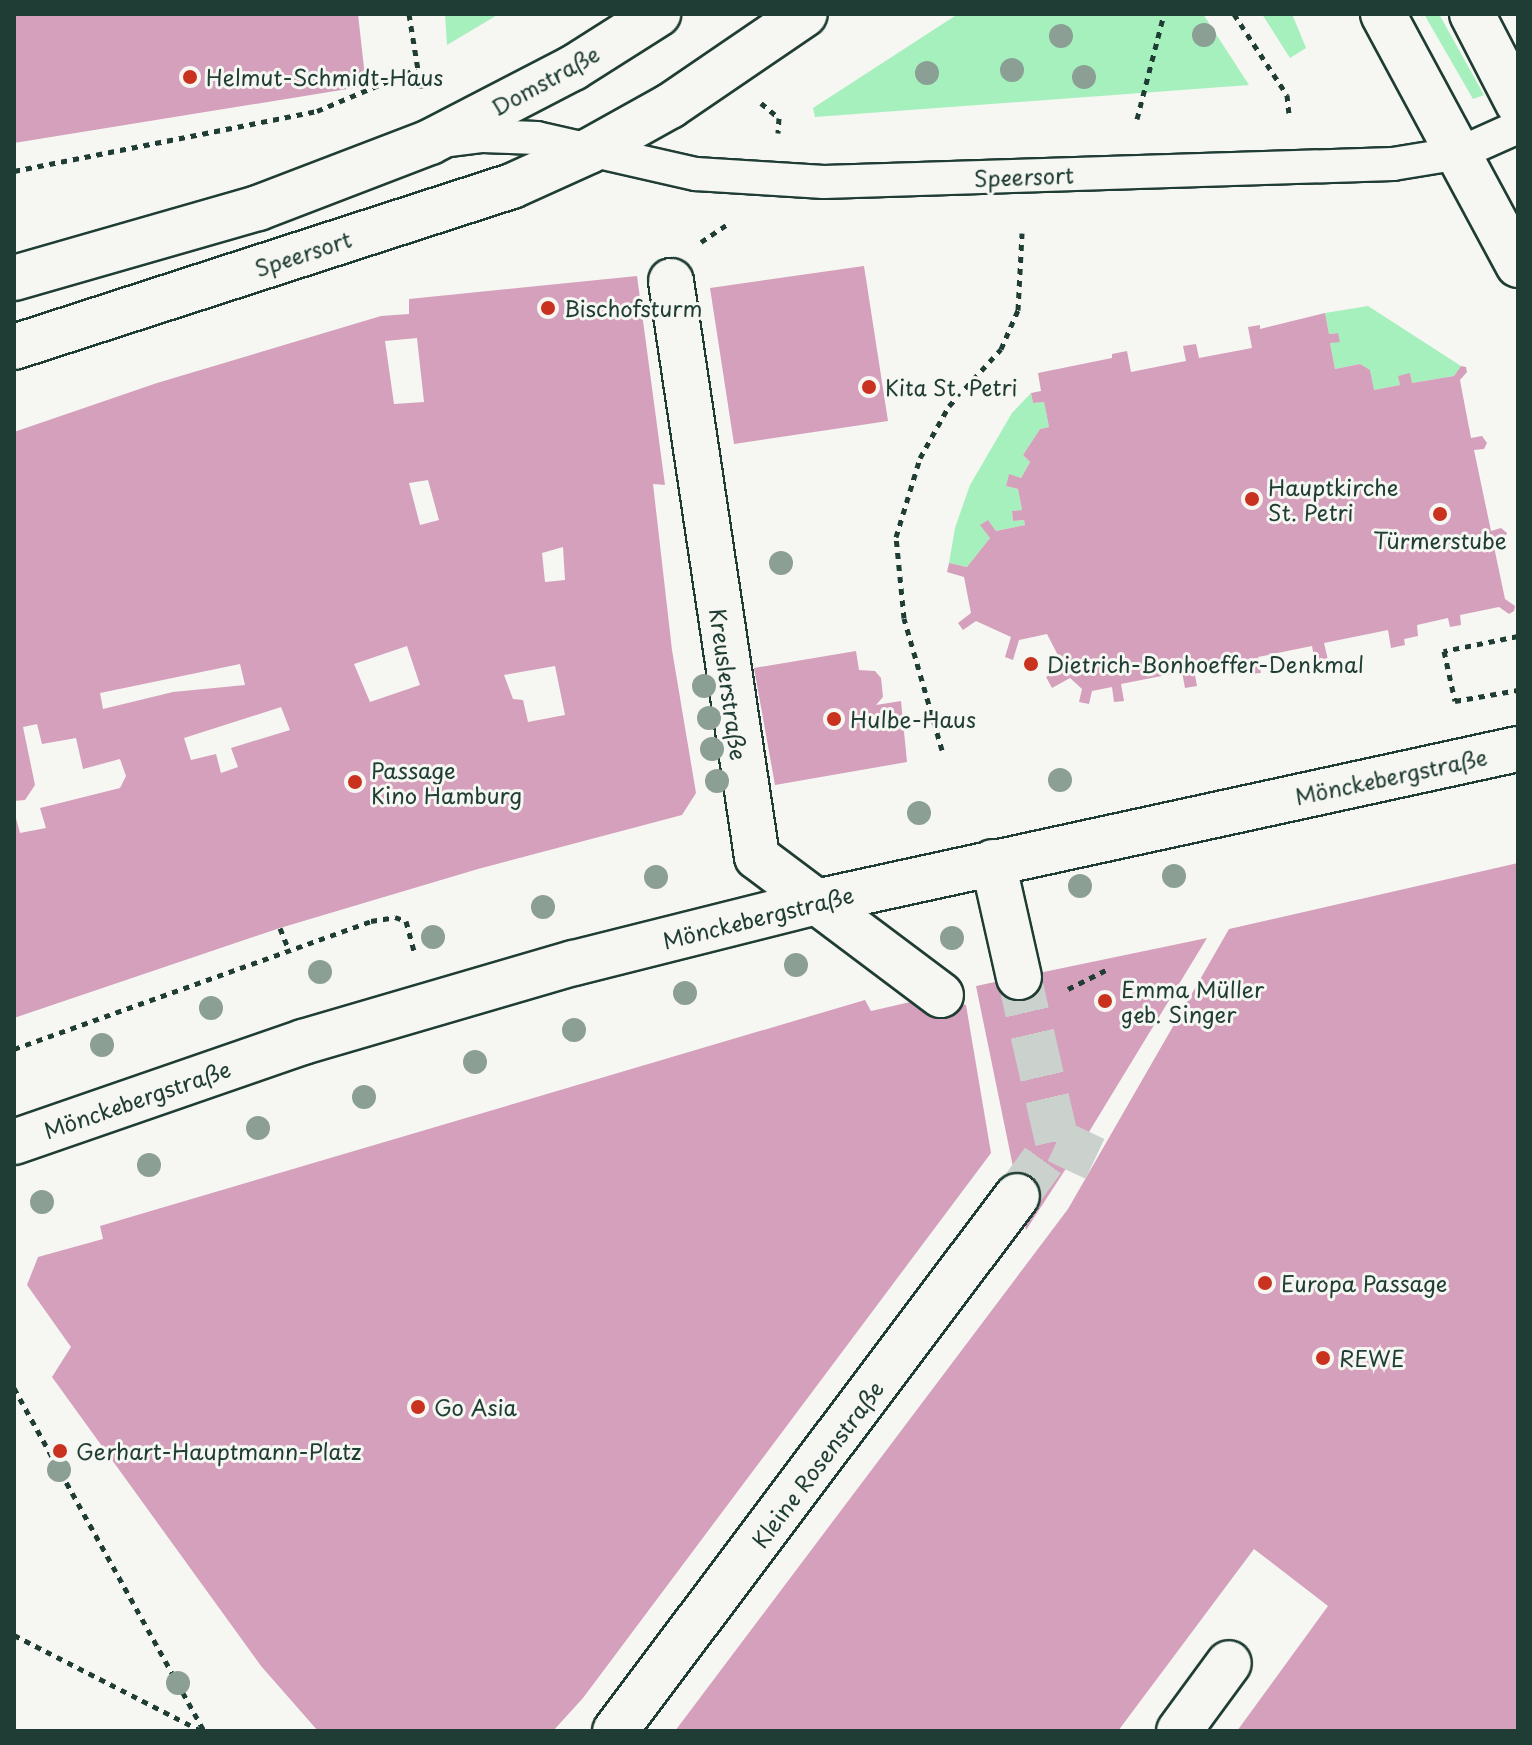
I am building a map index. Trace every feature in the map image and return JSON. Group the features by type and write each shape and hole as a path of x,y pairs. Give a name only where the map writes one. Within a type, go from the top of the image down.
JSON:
{"street":[{"name":"Domstraße","path":"430,142 573,68 658,14"},
{"path":"589,151 670,106 805,14"},
{"path":"1383,14 1518,265"},
{"path":"1472,14 1518,103"},
{"name":"Speersort","path":"14,278 258,208 430,142"},
{"name":"Speersort","path":"14,347 512,186 589,151"},
{"name":"Kreuslerstraße","path":"671,281 757,857 941,995"},
{"name":"Mönckebergstraße","path":"14,1142 172,1085 429,1003 816,902 1518,749"},
{"path":"993,862 1038,985"},
{"name":"Kleine Rosenstraße","path":"615,1731 1017,1196"},
{"path":"1179,1731 1229,1663"}],"lane":[{"name":"Speersort","path":"430,142 483,136 537,138 696,174 824,182 1393,164 1460,153 1518,127"}],"path":[{"path":"409,14 430,142"},
{"path":"1137,119 1164,14"},
{"path":"1234,14 1287,95 1289,113"},
{"path":"14,171 317,111 417,69"},
{"path":"752,95 779,118 778,134 767,141"},
{"path":"942,750 904,618 896,537 920,458 949,406 1001,349 1018,310 1022,233"},
{"path":"1518,636 1444,651 1455,701 1518,690"},
{"path":"14,1049 288,948 371,921 395,917 406,921 418,964"},
{"path":"280,928 288,948"},
{"path":"1038,985 1110,968"},
{"path":"14,1388 203,1731"},
{"path":"14,1635 203,1731"}],"green space":[{"path":"445,14 499,14 447,45"},
{"path":"958,14 1203,14 1249,85 815,117 813,108"},
{"path":"1262,14 1292,14 1306,48 1290,58"},
{"path":"1424,14 1439,14 1484,95 1473,99"},
{"path":"1368,306 1461,366 1454,376 1412,383 1410,374 1399,376 1400,385 1374,390 1370,371 1360,364 1335,369 1330,343 1339,341 1337,333 1329,334 1325,313"},
{"path":"1031,393 1033,403 1044,402 1049,427 1040,429 1023,455 1030,462 1021,478 1009,475 1006,486 1018,489 1022,510 1012,511 1013,521 1024,520 1025,525 996,531 988,520 981,525 990,538 967,567 949,563 955,528 970,485 1012,413"}],"building":[{"name":"Helmut-Schmidt-Haus","path":"14,14 358,14 366,86 14,143"},
{"path":"864,266 888,421 734,444 710,288"},
{"path":"637,276 665,485 653,484 672,650 696,793 682,815 478,869 280,928 14,1018 14,811 20,833 46,828 40,808 120,788 126,776 120,759 83,769 76,738 42,744 37,724 23,727 35,785 25,800 14,801 14,432 157,383 381,316 409,314 409,299","holes":["417,338 424,402 394,404 385,341","428,480 439,520 420,525 409,483","563,547 565,580 545,582 542,553","407,646 420,685 370,702 354,664","240,664 245,685 173,692 103,709 100,693","555,666 565,715 528,722 523,700 513,699 504,675","281,707 290,730 231,748 238,767 221,773 216,754 191,760 184,738"]},
{"name":"Hauptkirche St. Petri","path":"1325,313 1329,334 1338,333 1340,342 1330,343 1335,369 1360,364 1370,370 1374,390 1400,385 1398,376 1410,373 1412,383 1454,376 1461,366 1466,367 1467,372 1460,380 1471,438 1482,436 1487,443 1484,449 1474,450 1491,531 1501,528 1507,533 1504,540 1493,542 1505,599 1515,606 1514,611 1509,614 1499,607 1460,615 1461,625 1450,627 1448,618 1417,625 1418,636 1404,639 1405,645 1391,648 1388,630 1324,643 1328,660 1315,662 1312,646 1258,657 1261,673 1249,674 1246,659 1194,670 1197,686 1185,688 1182,672 1121,684 1124,701 1114,702 1112,687 1092,691 1089,704 1079,702 1082,689 1070,678 1052,688 1046,677 1064,667 1047,634 1019,640 1013,660 1005,657 1011,637 976,621 963,630 958,623 971,613 964,577 947,572 949,563 967,567 990,538 980,525 988,520 996,531 1025,525 1024,520 1013,521 1012,511 1022,510 1018,489 1006,486 1009,474 1021,478 1030,462 1023,455 1040,429 1049,427 1044,402 1033,403 1031,393 1041,391 1038,373 1112,358 1112,354 1127,351 1131,372 1186,361 1183,346 1196,344 1199,358 1252,348 1248,327 1260,325 1260,329"},
{"name":"Hulbe-Haus","path":"856,651 859,670 875,671 881,678 883,697 876,705 901,701 907,762 775,785 754,668"},
{"name":"Europa Passage","path":"1518,863 1518,1731 1237,1731 1328,1606 1254,1549 1118,1731 675,1731 1068,1209 1229,929"},
{"path":"1207,938 1078,1150 1026,1230 976,986"},
{"path":"941,995 966,1005 991,1153 583,1698 553,1731 318,1731 261,1666 52,1377 71,1347 27,1285 38,1257 103,1239 100,1226 865,1000 871,1011"}],"tunnel":[{"path":"1017,1196 1057,1141 1019,977"},
{"path":"1057,1141 1095,1159"}],"place":[{"name":"Helmut-Schmidt-Haus","path":"190,77"},
{"name":"Bischofsturm","path":"548,308"},
{"name":"Kita St. Petri","path":"869,387"},
{"name":"Hauptkirche St. Petri","path":"1252,499"},
{"name":"Türmerstube","path":"1440,514"},
{"name":"Dietrich-Bonhoeffer-Denkmal","path":"1031,664"},
{"name":"Hulbe-Haus","path":"834,719"},
{"name":"Passage Kino Hamburg","path":"355,782"},
{"name":"Emma Müller geb. Singer","path":"1105,1001"},
{"name":"Europa Passage","path":"1265,1283"},
{"name":"REWE","path":"1323,1358"},
{"name":"Go Asia","path":"418,1407"},
{"name":"Gerhart-Hauptmann-Platz","path":"60,1451"}]}
